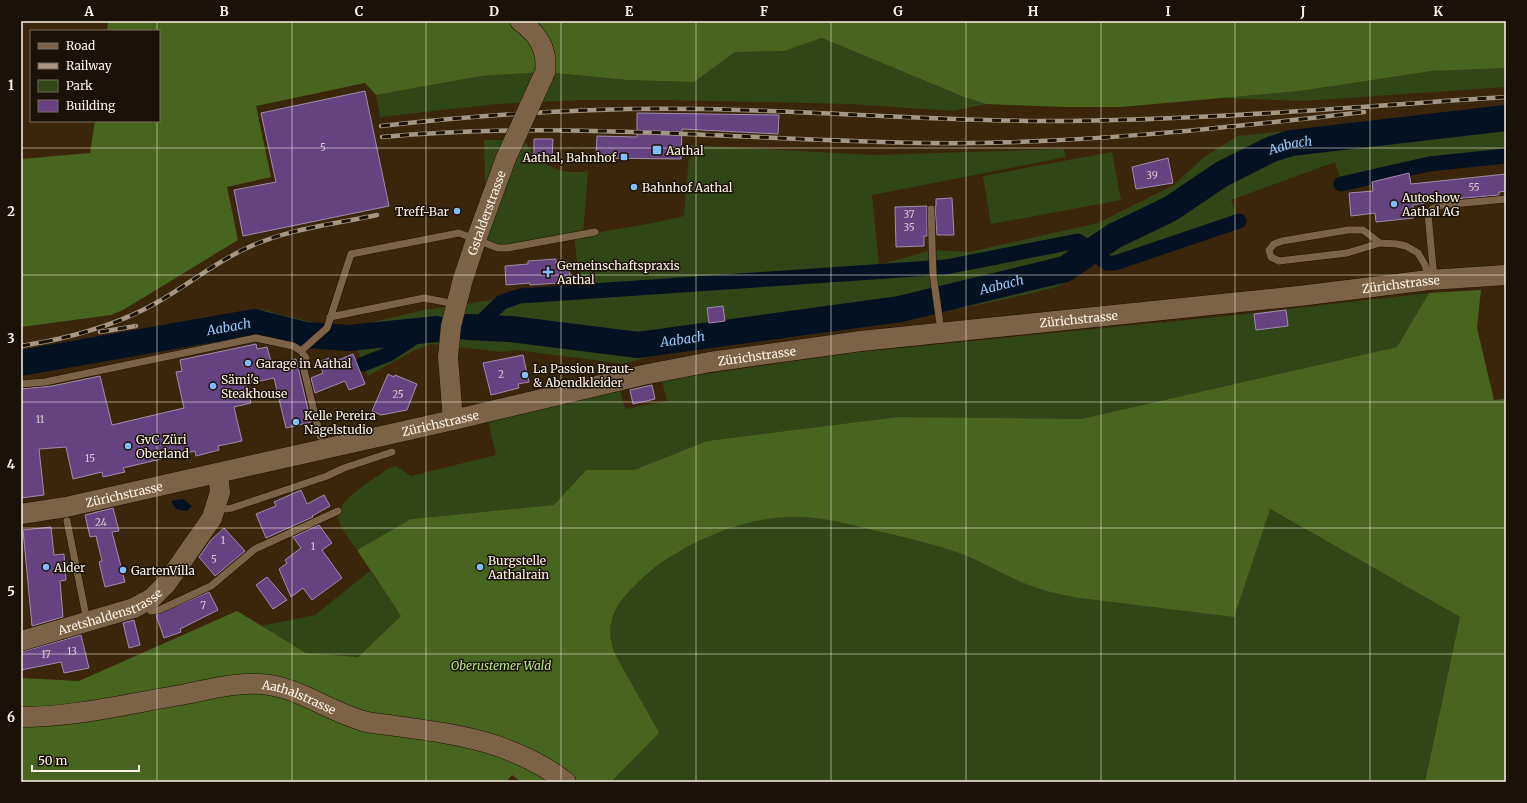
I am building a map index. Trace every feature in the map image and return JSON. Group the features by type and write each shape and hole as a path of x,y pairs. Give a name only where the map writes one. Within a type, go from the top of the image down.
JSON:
{"main road":[{"name":"Gstalderstrasse","path":"453,420 448,357 449,337 456,304 476,240 506,158 545,72 546,60 543,47 530,28 520,21"},
{"name":"Zürichstrasse","path":"21,514 66,507 218,473 453,420 651,373 781,351 862,341 1292,297 1432,280 1506,275"},
{"name":"Aretshaldenstrasse","path":"21,641 144,603 166,584 212,518 217,506 220,492 218,473"},
{"name":"Aathalstrasse","path":"21,717 65,715 227,686 262,684 290,690 351,718 366,722 470,737 486,741 512,751 548,770 566,782"}],"lane":[{"path":"1432,280 1428,214 1432,208 1442,205 1506,199"},
{"path":"931,209 932,263 941,334"},
{"path":"1380,243 1364,230 1348,230 1282,241 1274,244 1269,250 1271,257 1280,262 1347,253 1380,243 1406,246 1418,253 1432,280"},
{"path":"303,348 327,328 351,254 459,233 498,248 507,248 595,232"},
{"path":"330,317 424,298 456,304"},
{"path":"21,384 45,382 256,338 303,348"},
{"path":"303,348 306,358 304,370 320,436"},
{"path":"217,506 226,509 232,508 392,452"},
{"path":"144,603 151,611 159,610 210,586 255,549 338,511"},
{"path":"67,521 87,621"}],"green space":[{"path":"108,21 1506,21 1506,68 1432,71 1300,91 1121,107 1066,107 986,104 964,97 822,38 784,51 735,52 694,82 627,80 545,72 481,76 376,95 365,83 256,106 271,177 227,187 238,240 123,310 111,315 21,327 21,159 90,153 95,122 160,122 160,30 107,30"},
{"path":"822,38 964,97 986,104 953,111 850,104 666,100 582,100 496,104 380,117 376,95 481,76 545,72 627,80 694,82 735,52 784,51"},
{"path":"1506,68 1506,87 1303,101 1221,98 1300,91 1432,71"},
{"path":"1506,109 1506,159 1420,168 1343,187 1335,162 1231,200 1239,223 1119,265 1107,265 1097,259 1078,275 1056,287 990,303 856,326 686,349 625,364 516,350 502,352 431,344 413,351 368,376 357,349 329,348 252,331 21,376 21,353 134,336 267,310 277,314 343,329 424,310 520,296 581,293 574,237 507,248 476,240 486,210 484,140 524,140 537,158 548,166 568,172 588,171 583,235 684,216 690,145 872,155 1064,149 1066,157 872,195 879,265 932,250 969,252 1098,223 1174,185 1204,157 1238,136"},
{"path":"1112,152 1121,200 991,224 983,176"},
{"name":"Oberustemer Wald","path":"1481,290 1477,328 1494,400 1506,399 1506,782 1425,782 1460,617 1270,509 1234,617 1080,598 1053,593 1027,584 969,557 950,550 911,539 821,519 781,517 740,525 719,532 698,541 679,552 661,563 646,575 622,600 612,618 610,628 614,652 659,733 611,782 521,782 512,775 506,782 21,782 21,678 79,681 237,611 306,653 358,657 401,616 357,550 411,519 554,505 586,470 634,470 707,441 898,417 1081,419 1397,347 1429,293"},
{"path":"1429,293 1397,347 1081,419 898,417 707,441 634,470 586,470 554,505 411,519 357,550 343,530 338,518 339,511 349,497 389,468 396,466 411,476 496,455 486,412 618,381 625,409 667,401 662,380 858,352 1227,316"},
{"path":"1269,509 1460,617 1425,782 611,782 658,733 614,652 610,629 612,619 621,601 644,577 660,564 678,553 718,532 761,519 802,517 832,521 949,549 1036,588"},
{"path":"370,571 401,616 358,657 306,653 261,626 315,615"}],"water":[{"path":"183,499 192,506 187,511 176,509 171,501"}],"building":[{"path":"365,91 389,206 243,236 234,190 276,182 261,113"},
{"path":"637,113 779,115 778,134 682,129 681,159 596,158 597,136 637,137"},
{"path":"534,139 553,139 552,161 534,162"},
{"path":"1168,158 1173,183 1136,189 1132,167"},
{"path":"1409,173 1411,184 1506,174 1506,191 1499,192 1499,195 1442,200 1413,205 1414,218 1376,222 1375,213 1351,216 1349,193 1373,191 1372,182"},
{"path":"952,198 954,235 937,235 936,199"},
{"path":"927,206 927,236 924,236 924,246 896,247 895,207"},
{"path":"556,259 556,263 569,262 570,278 558,279 558,283 506,285 505,266 528,264 528,261"},
{"path":"723,306 725,321 709,323 707,308"},
{"path":"1286,310 1288,326 1256,330 1254,314"},
{"path":"256,344 257,349 267,347 272,365 296,359 311,422 286,428 274,378 246,384 251,403 234,407 242,441 218,446 219,450 196,456 195,451 123,468 125,472 103,477 102,472 73,479 66,447 39,449 44,495 21,498 21,389 52,386 100,376 112,425 184,408 176,372 182,371 180,360"},
{"path":"353,354 365,384 349,390 345,381 315,393 311,378 323,373 319,362 329,358 331,363"},
{"path":"523,355 529,382 518,384 519,388 491,395 483,363"},
{"path":"388,374 394,377 395,375 417,384 407,410 381,415 372,411"},
{"path":"652,385 655,399 633,404 630,390"},
{"path":"301,490 307,504 324,495 330,506 312,516 313,517 266,538 256,514 276,506 274,502"},
{"path":"113,508 119,531 112,532 125,582 105,587 99,562 102,561 96,536 90,537 85,515"},
{"path":"319,525 332,543 322,550 342,578 312,600 303,588 291,597 279,569 287,563 285,560 301,548 293,537"},
{"name":"Alder","path":"51,527 54,555 64,554 66,580 60,581 63,617 32,626 23,530"},
{"path":"224,528 245,551 215,576 199,557 211,540"},
{"path":"267,577 287,600 273,609 256,585"},
{"path":"209,592 218,610 180,629 181,632 164,638 156,615"},
{"path":"134,620 140,645 129,648 123,623"},
{"path":"81,635 89,668 64,673 61,662 21,670 21,652"}],"waterway":[{"name":"Aabach","path":"466,327 511,329 638,345 900,309 1065,269 1114,236 1170,209 1222,174 1272,149 1291,143 1506,118"},
{"path":"1341,184 1429,164 1506,156"},
{"path":"476,327 502,302 520,296 946,267 1078,241 1107,263 1115,263 1239,221"},
{"name":"Aabach","path":"21,363 254,322 306,335 349,338 437,329"},
{"path":"363,364 389,354 427,329"}],"railway":[{"path":"381,126 542,112 622,109 744,110 990,120 1091,121 1269,113 1506,97"},
{"path":"382,137 449,132 517,130 652,132 854,141 977,143 1088,139 1143,135 1364,112"},
{"path":"44,342 115,322 143,310 224,260 262,241 311,228 377,215"},
{"path":"100,332 136,326"},
{"path":"21,346 49,341"}],"place":[{"name":"Aathal","path":"657,150"},
{"name":"Aathal, Bahnhof","path":"624,157"},
{"name":"Bahnhof Aathal","path":"634,187"},
{"name":"Autoshow Aathal AG","path":"1394,204"},
{"name":"Treff-Bar","path":"457,211"},
{"name":"Gemeinschaftspraxis Aathal","path":"548,272"},
{"name":"Garage in Aathal","path":"248,363"},
{"name":"La Passion Braut- & Abendkleider","path":"525,375"},
{"name":"Sämi's Steakhouse","path":"213,386"},
{"name":"Kelle Pereira Nagelstudio","path":"296,422"},
{"name":"GvC Züri Oberland","path":"128,446"},
{"name":"Alder","path":"46,567"},
{"name":"Burgstelle Aathalrain","path":"480,567"},
{"name":"GartenVilla","path":"123,570"}]}
